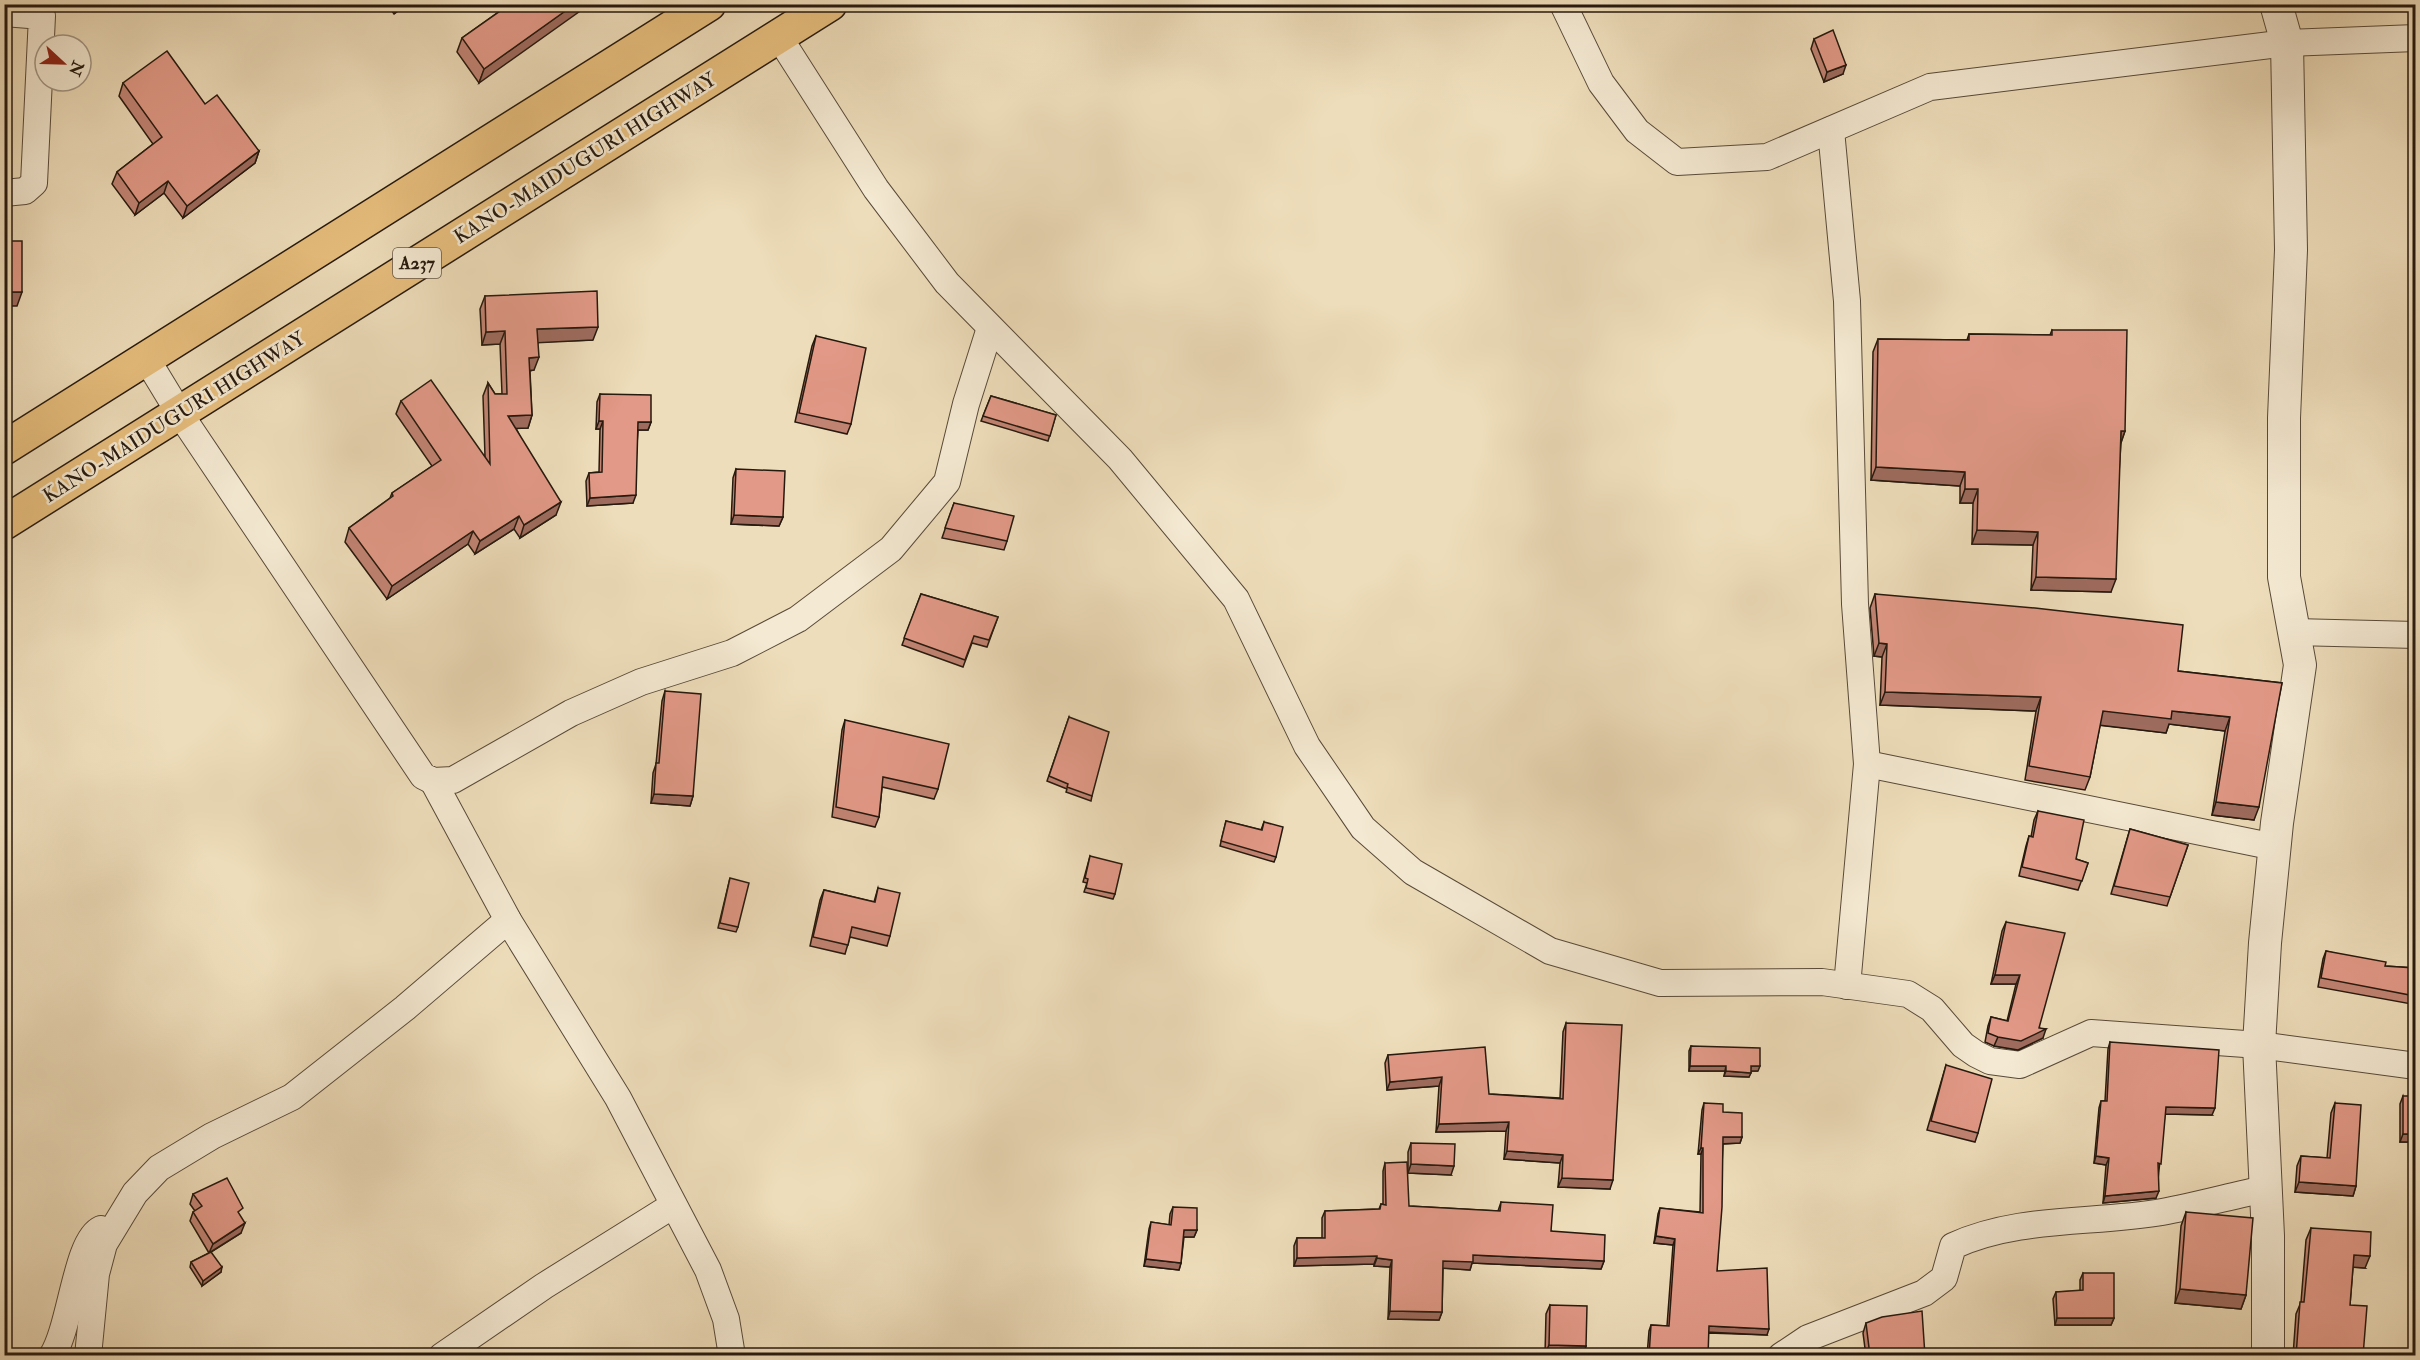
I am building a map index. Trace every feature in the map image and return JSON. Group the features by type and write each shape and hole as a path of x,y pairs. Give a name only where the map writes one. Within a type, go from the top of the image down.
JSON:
{"highway":[{"path":"4,448 709,4"},
{"name":"KANO-MAIDUGURI HIGHWAY","path":"4,522 180,414 830,4"}],"street":[{"path":"1563,4 1607,91 1637,131 1677,162 1767,157 1930,87 2287,43 2415,38"},
{"path":"2268,1356 2265,1189 2259,1045 2275,847 2299,675 2284,577 2284,418 2291,250 2287,43 2276,4"},
{"path":"4,13 42,10 34,183 25,191 4,193"},
{"path":"779,37 876,189 947,283 1120,459 1236,599 1308,746 1363,828 1413,872 1550,951 1660,983 1822,982 1908,994 1932,1009 1963,1046 1990,1061 2008,1066 2020,1065 2091,1033 2259,1045 2415,1066"},
{"path":"1831,129 1847,301 1855,604 1867,764 1846,986"},
{"path":"146,358 180,414 423,776 434,781 453,780 571,713 641,682 732,652 798,619 891,549 947,482 966,404 990,328"},
{"path":"2294,632 2415,635"},
{"path":"1867,764 2275,847"},
{"path":"434,781 508,920 618,1098 672,1206 708,1270 726,1319 732,1356"},
{"path":"88,1356 96,1275 104,1244 135,1193 159,1168 212,1136 292,1097 405,1008 508,920"},
{"path":"1781,1356 1808,1338 1924,1293 1944,1278 1953,1246 1976,1235 2015,1226 2161,1212 2265,1189"},
{"path":"442,1356 544,1286 672,1206"},
{"path":"52,1356 65,1331 80,1263 90,1238 97,1231 115,1224"}],"building":[{"path":"510,4 575,4 484,69 462,38"},
{"path":"1833,30 1846,65 1827,72 1814,39"},
{"path":"167,51 205,104 217,95 259,151 187,206 168,181 139,203 117,172 162,137 123,83"},
{"path":"4,241 22,241 22,292 4,292"},
{"path":"597,291 598,327 537,329 539,357 529,358 532,415 508,416 561,502 524,525 519,516 480,541 473,531 392,586 349,528 393,496 392,493 441,460 401,401 431,380 490,464 488,383 495,394 507,394 505,331 486,332 485,296"},
{"path":"2052,330 2127,330 2125,431 2121,431 2116,579 2036,577 2038,532 1977,530 1978,489 1965,489 1965,472 1876,467 1878,339 1969,340 1969,334 2052,335"},
{"path":"816,336 866,348 851,424 799,413"},
{"path":"600,394 651,395 651,422 638,422 636,495 590,498 589,473 602,472 603,421 599,421"},
{"path":"991,396 1056,415 1050,436 983,416"},
{"path":"736,469 785,471 783,517 734,515"},
{"path":"954,503 1014,516 1007,541 945,528"},
{"path":"921,594 998,617 989,640 974,636 965,660 904,638"},
{"path":"1875,594 2035,608 2183,625 2178,671 2282,683 2259,807 2216,802 2230,717 2172,711 2171,719 2103,711 2090,777 2029,766 2041,697 1885,692 1887,644 1879,643"},
{"path":"665,691 701,694 693,796 654,794"},
{"path":"1069,717 1109,732 1092,796 1067,787 1068,784 1049,776"},
{"path":"845,720 949,744 938,789 883,777 879,817 836,807"},
{"path":"2038,811 2084,820 2076,859 2088,863 2082,881 2022,867 2029,836 2033,837"},
{"path":"1226,821 1262,830 1264,822 1283,827 1276,857 1221,841"},
{"path":"2130,829 2188,845 2170,897 2114,886"},
{"path":"1090,856 1122,864 1115,894 1086,888 1088,879 1085,878"},
{"path":"730,878 749,883 738,927 720,923"},
{"path":"878,888 900,893 890,936 852,927 848,945 813,937 824,890 875,902"},
{"path":"2006,922 2065,933 2039,1028 2046,1029 2021,1041 1988,1033 1991,1017 2008,1021 2020,975 1995,975"},
{"path":"2326,951 2386,962 2385,966 2415,968 2415,996 2321,978"},
{"path":"2415,997 2415,1042 2413,1041"},
{"path":"1566,1023 1622,1025 1613,1180 1562,1178 1563,1155 1507,1151 1509,1122 1439,1124 1442,1077 1390,1082 1388,1055 1485,1047 1489,1094 1563,1099"},
{"path":"2110,1042 2219,1050 2215,1108 2166,1107 2161,1164 2158,1163 2159,1191 2105,1196 2109,1158 2096,1156 2101,1101 2107,1101"},
{"path":"1691,1046 1760,1048 1760,1066 1751,1066 1751,1073 1726,1071 1726,1066 1690,1066"},
{"path":"1946,1065 1992,1079 1978,1133 1931,1121"},
{"path":"2403,1096 2415,1096 2415,1134 2403,1134"},
{"path":"1704,1103 1723,1104 1723,1112 1742,1113 1742,1137 1723,1137 1722,1207 1717,1271 1767,1268 1769,1329 1709,1326 1708,1356 1649,1356 1651,1325 1669,1326 1675,1239 1656,1236 1660,1208 1703,1213 1703,1148 1701,1148"},
{"path":"2335,1103 2361,1105 2356,1186 2299,1182 2301,1156 2330,1158"},
{"path":"1411,1143 1455,1144 1454,1166 1411,1164"},
{"path":"1407,1162 1409,1206 1500,1211 1501,1202 1553,1205 1551,1231 1605,1235 1604,1261 1473,1255 1473,1262 1443,1261 1442,1312 1390,1311 1392,1260 1377,1258 1377,1256 1297,1258 1297,1238 1325,1238 1325,1211 1380,1209 1381,1204 1386,1205 1385,1163"},
{"path":"227,1178 243,1208 238,1212 245,1223 213,1244 193,1212 202,1206 193,1194"},
{"path":"1173,1207 1197,1208 1197,1230 1184,1230 1181,1263 1146,1259 1151,1222 1171,1225"},
{"path":"2186,1212 2253,1218 2246,1295 2180,1289"},
{"path":"2311,1228 2371,1232 2370,1256 2354,1255 2350,1305 2367,1306 2363,1356 2296,1356 2300,1302 2304,1302"},
{"path":"211,1252 222,1267 203,1281 191,1262"},
{"path":"2083,1273 2114,1273 2114,1318 2057,1318 2056,1292 2083,1290"},
{"path":"1550,1305 1587,1306 1586,1346 1549,1345"},
{"path":"1922,1311 1925,1356 1870,1356 1866,1323 1882,1317"},
{"path":"1497,1350 1549,1356 1496,1356"}]}
